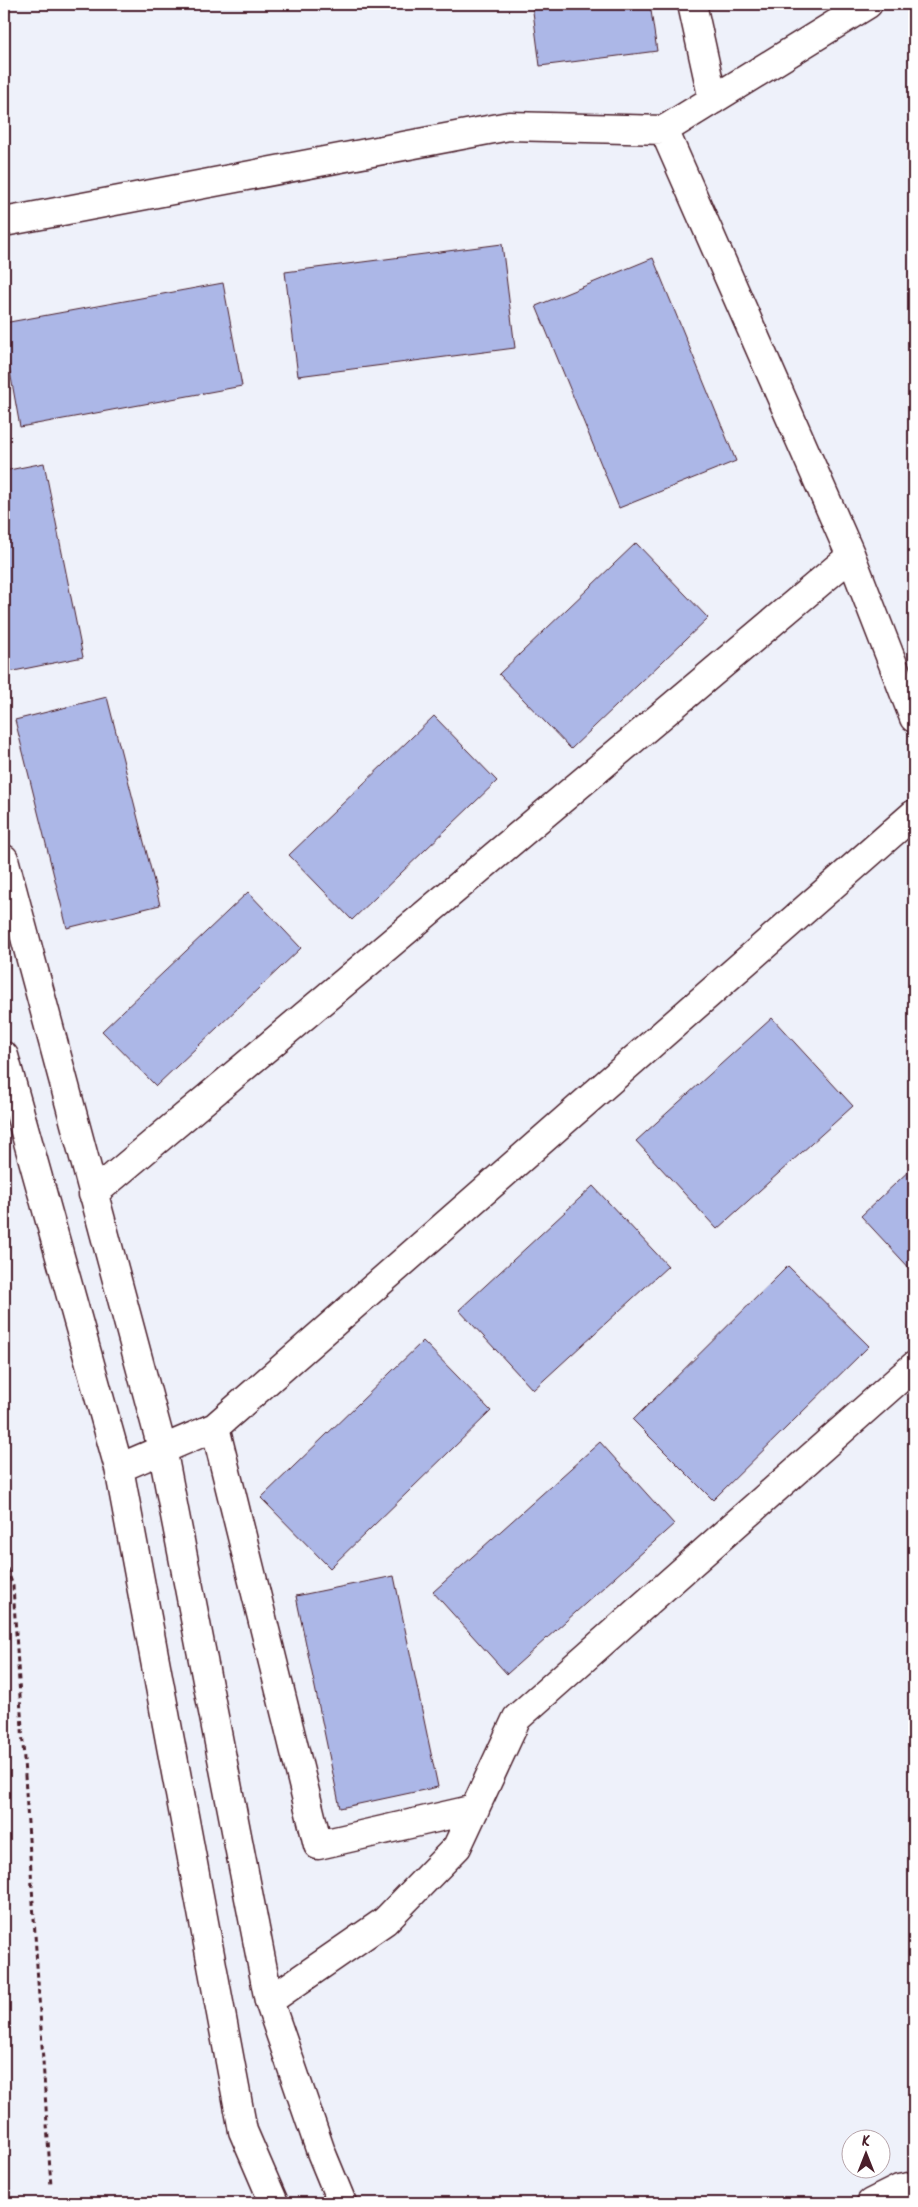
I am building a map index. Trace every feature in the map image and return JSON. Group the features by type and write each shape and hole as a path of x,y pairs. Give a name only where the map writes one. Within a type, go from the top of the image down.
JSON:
{"street":[{"path":"692,4 713,100"},
{"path":"4,222 509,126 664,130 868,4"},
{"path":"664,130 851,556 914,718"},
{"path":"93,1194 851,556"},
{"path":"120,1468 162,1448 215,1427 914,814"},
{"path":"4,859 162,1448 269,2001 321,2152 342,2203"},
{"path":"4,1056 120,1468 244,2131 274,2203"},
{"path":"269,2001 385,1921 457,1847 517,1718 914,1366"},
{"path":"215,1427 318,1845 475,1809"},
{"path":"871,2203 899,2189 914,2186"}],"path":[{"path":"4,1560 13,1586 51,2187"}],"building":[{"path":"532,4 650,4 657,51 540,66"},
{"path":"502,244 515,348 298,376 285,272"},
{"path":"653,258 736,461 619,508 536,306"},
{"path":"223,283 242,386 20,427 4,338 4,323"},
{"path":"44,463 83,657 4,673 4,471"},
{"path":"636,543 708,618 571,749 499,674"},
{"path":"107,697 160,905 67,928 15,720"},
{"path":"434,716 497,781 352,920 289,855"},
{"path":"248,892 301,948 156,1086 102,1031"},
{"path":"772,1018 853,1106 717,1229 636,1141"},
{"path":"914,1166 914,1273 861,1216"},
{"path":"593,1186 668,1266 533,1390 459,1310"},
{"path":"788,1266 869,1346 713,1500 633,1420"},
{"path":"423,1341 491,1411 330,1568 261,1498"},
{"path":"600,1442 674,1524 507,1674 433,1592"},
{"path":"394,1576 438,1787 340,1808 296,1596"}]}
